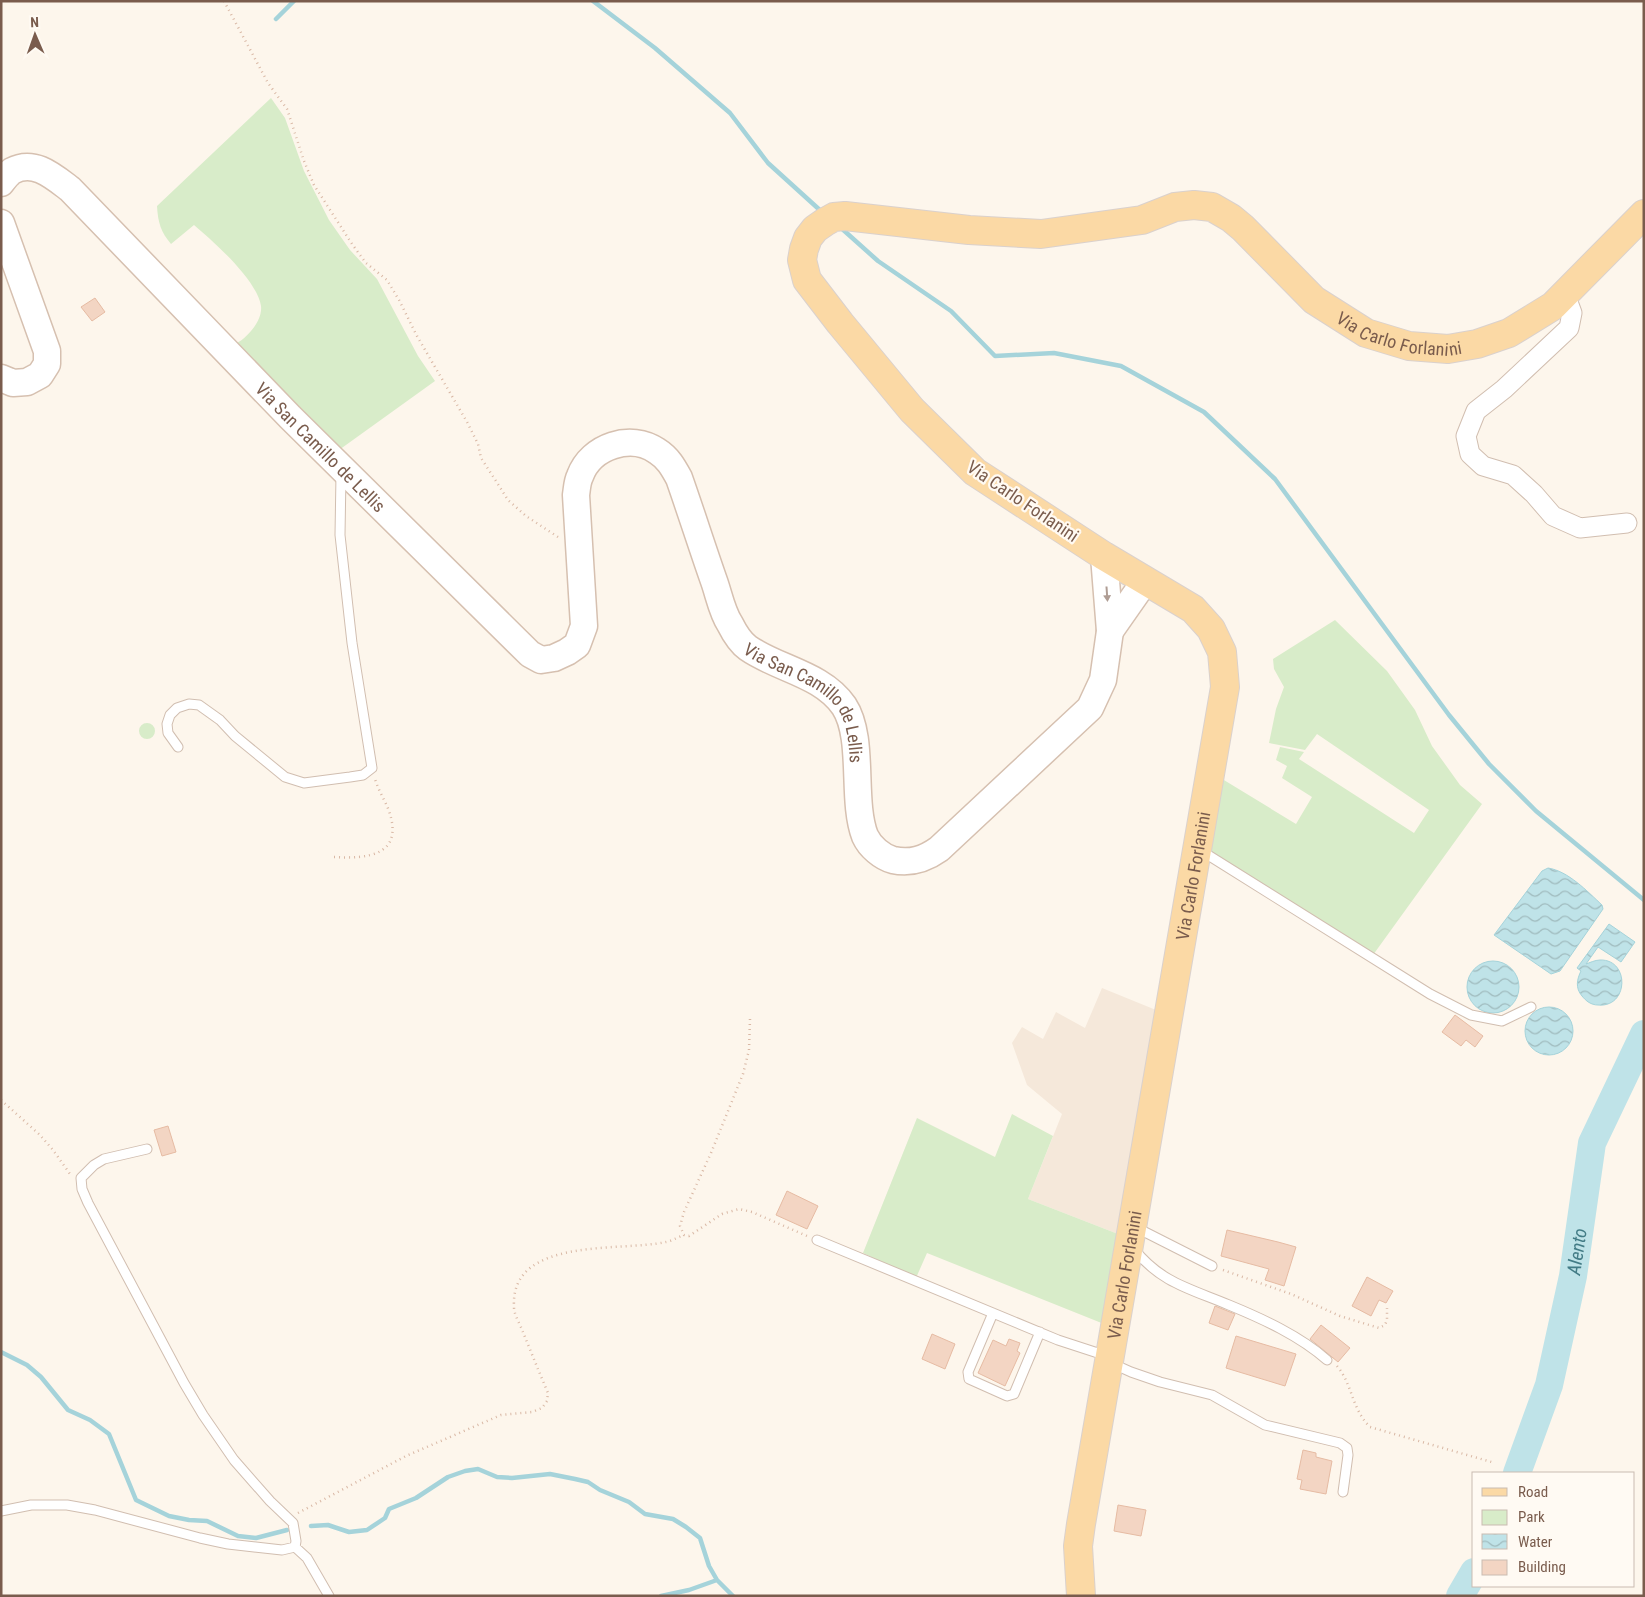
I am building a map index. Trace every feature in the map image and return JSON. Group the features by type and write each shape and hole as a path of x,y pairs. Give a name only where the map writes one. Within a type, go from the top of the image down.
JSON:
{"main road":[{"name":"Via San Camillo de Lellis","path":"1,183 12,172 29,166 49,172 70,189 290,417 530,654 541,660 554,658 567,652 577,645 582,635 584,626 576,495 580,476 591,458 612,445 630,442 652,448 666,458 679,478 729,623 746,647 822,685 837,698 848,712 852,727 861,815 865,835 879,853 891,859 903,862 915,861 939,849 1090,708 1103,680 1110,631 1104,556"},
{"name":"Via Carlo Forlanini","path":"1084,1591 1078,1546 1081,1524 1225,688 1222,652 1211,629 1192,609 1104,556 975,472 912,410 807,280 802,260 808,238 815,229 825,222 834,217 845,216 969,230 1041,234 1142,220 1175,207 1194,205 1212,207 1231,218 1242,228 1314,300 1366,333 1409,346 1448,349 1477,344 1509,333 1553,306 1639,223"},
{"path":"1,223 47,351 47,364 40,376 27,382 13,384 1,378"},
{"name":"Via San Camillo de Lellis","path":"1110,631 1145,580"}],"street":[{"path":"1565,294 1572,313 1569,328 1504,389 1476,411 1466,436 1470,454 1483,466 1513,475 1534,494 1553,516 1580,528 1626,523"}],"lane":[{"path":"178,747 168,733 167,724 170,715 176,708 189,704 199,705 220,720 235,736 285,777 304,783 350,777 363,774 372,768 352,643 340,535 342,467"},
{"path":"1197,848 1430,994 1471,1015 1502,1021 1531,1006"},
{"path":"147,1149 104,1159 94,1165 81,1178 82,1189 109,1244 203,1415 234,1460 270,1501 293,1523 295,1547"},
{"path":"1131,1234 1212,1266"},
{"path":"1131,1234 1142,1259 1172,1282 1255,1316 1314,1348 1327,1360"},
{"path":"817,1240 1109,1359 1138,1374 1212,1396 1265,1425 1340,1443 1347,1448 1348,1455 1343,1492"},
{"path":"993,1313 968,1372 969,1379 1007,1396 1014,1394 1040,1332"},
{"path":"1,1511 31,1505 67,1505 228,1544 282,1550 295,1547"},
{"path":"295,1547 307,1558 329,1596"}],"path":[{"path":"224,1 268,83 287,109 314,185 366,263 387,280 478,444 481,458 508,500 526,516 580,551"},
{"path":"334,857 370,855 382,851 390,844 393,835 393,824 376,784 372,768"},
{"path":"684,1235 680,1226 684,1212 743,1074 749,1050 750,1019"},
{"path":"1,1100 23,1122 40,1135 82,1189"},
{"path":"288,1518 406,1456 501,1415 532,1412 542,1408 547,1401 548,1393 514,1309 515,1292 520,1278 528,1268 548,1259 574,1251 668,1242 684,1235 689,1236 722,1214 739,1209 752,1212 817,1240"},
{"path":"1212,1266 1291,1294 1340,1316 1379,1328 1385,1326 1387,1320 1386,1308"},
{"path":"1327,1360 1337,1366 1344,1374 1358,1412 1370,1427 1495,1463"}],"shaded area":[{"path":"1102,988 1156,1010 1118,1234 1028,1199 1062,1114 1027,1085 1012,1043 1022,1027 1043,1039 1056,1012 1085,1028"}],"green space":[{"path":"271,98 285,118 304,171 329,220 350,250 377,279 418,356 435,381 339,450 229,346 239,342 248,334 261,313 258,296 243,273 223,251 194,225 171,244 162,231 158,217 157,206"},
{"path":"1335,620 1387,671 1415,710 1432,746 1460,785 1482,804 1373,955 1201,847 1214,774 1296,824 1312,797 1282,778 1287,766 1276,760 1280,747 1304,752 1299,759 1414,833 1429,810 1317,734 1305,750 1269,743 1276,709 1284,687 1274,669 1273,659"},
{"path":"144,723 150,723 155,728 153,737 144,739 139,734 139,728"},
{"path":"1012,1114 1053,1136 1028,1199 1118,1234 1104,1324 927,1253 916,1278 863,1253 917,1118 995,1157"}],"water":[{"path":"1548,868 1563,873 1577,882 1602,905 1603,909 1560,971 1551,974 1494,935 1542,871"},
{"path":"1609,924 1635,942 1621,962 1598,947 1586,964 1598,960 1610,962 1617,967 1621,975 1622,983 1616,999 1608,1004 1595,1005 1587,1001 1578,990 1578,977 1581,971 1577,968"},
{"path":"1488,961 1498,961 1512,968 1519,982 1519,992 1512,1006 1498,1013 1488,1013 1478,1009 1471,1002 1467,992 1467,982 1471,972 1478,965"},
{"path":"1549,1007 1558,1009 1566,1014 1571,1022 1573,1031 1571,1040 1566,1048 1558,1053 1549,1055 1540,1053 1532,1048 1527,1040 1525,1031 1527,1022 1532,1014 1540,1009"}],"building":[{"path":"95,298 105,312 92,321 81,307"},
{"path":"1455,1015 1483,1036 1475,1047 1466,1040 1461,1046 1442,1032"},
{"path":"168,1126 176,1152 162,1156 154,1130"},
{"path":"787,1191 818,1206 807,1229 776,1215"},
{"path":"1227,1230 1296,1247 1284,1286 1265,1280 1269,1269 1221,1256"},
{"path":"1367,1277 1393,1291 1386,1303 1379,1300 1371,1316 1352,1306"},
{"path":"1215,1306 1235,1314 1228,1330 1209,1323"},
{"path":"1321,1325 1350,1348 1338,1362 1310,1339"},
{"path":"932,1334 955,1344 945,1369 922,1359"},
{"path":"1236,1336 1296,1354 1285,1386 1226,1368"},
{"path":"1009,1339 1020,1343 1017,1351 1020,1353 1005,1386 978,1373 993,1340 1006,1346"},
{"path":"1303,1450 1316,1453 1316,1457 1332,1461 1326,1494 1300,1489 1302,1480 1297,1479"},
{"path":"1118,1505 1146,1510 1141,1536 1114,1531"}],"waterway":[{"path":"276,19 294,1"},
{"path":"593,1 655,48 730,113 768,163 822,212"},
{"path":"840,227 878,261 951,311 995,356 1054,353 1121,366 1204,412 1275,479 1449,715 1489,764 1536,811 1644,900"},
{"name":"Alento","path":"1517,1472 1549,1385 1573,1276 1592,1143 1644,1034"},
{"path":"1,1352 27,1365 41,1377 68,1410 90,1420 109,1434 136,1500 169,1516 207,1521 238,1536 256,1538 287,1530"},
{"path":"311,1526 328,1525 349,1532 367,1530 385,1518 389,1509 416,1498 448,1477 465,1471 478,1469 497,1477 512,1478 550,1474 588,1482 600,1490 629,1502 645,1514 673,1519 686,1527 700,1538 709,1566 717,1580 733,1596"},
{"name":"Alento","path":"1460,1596 1472,1575"},
{"path":"661,1596 689,1590 717,1580"}]}
